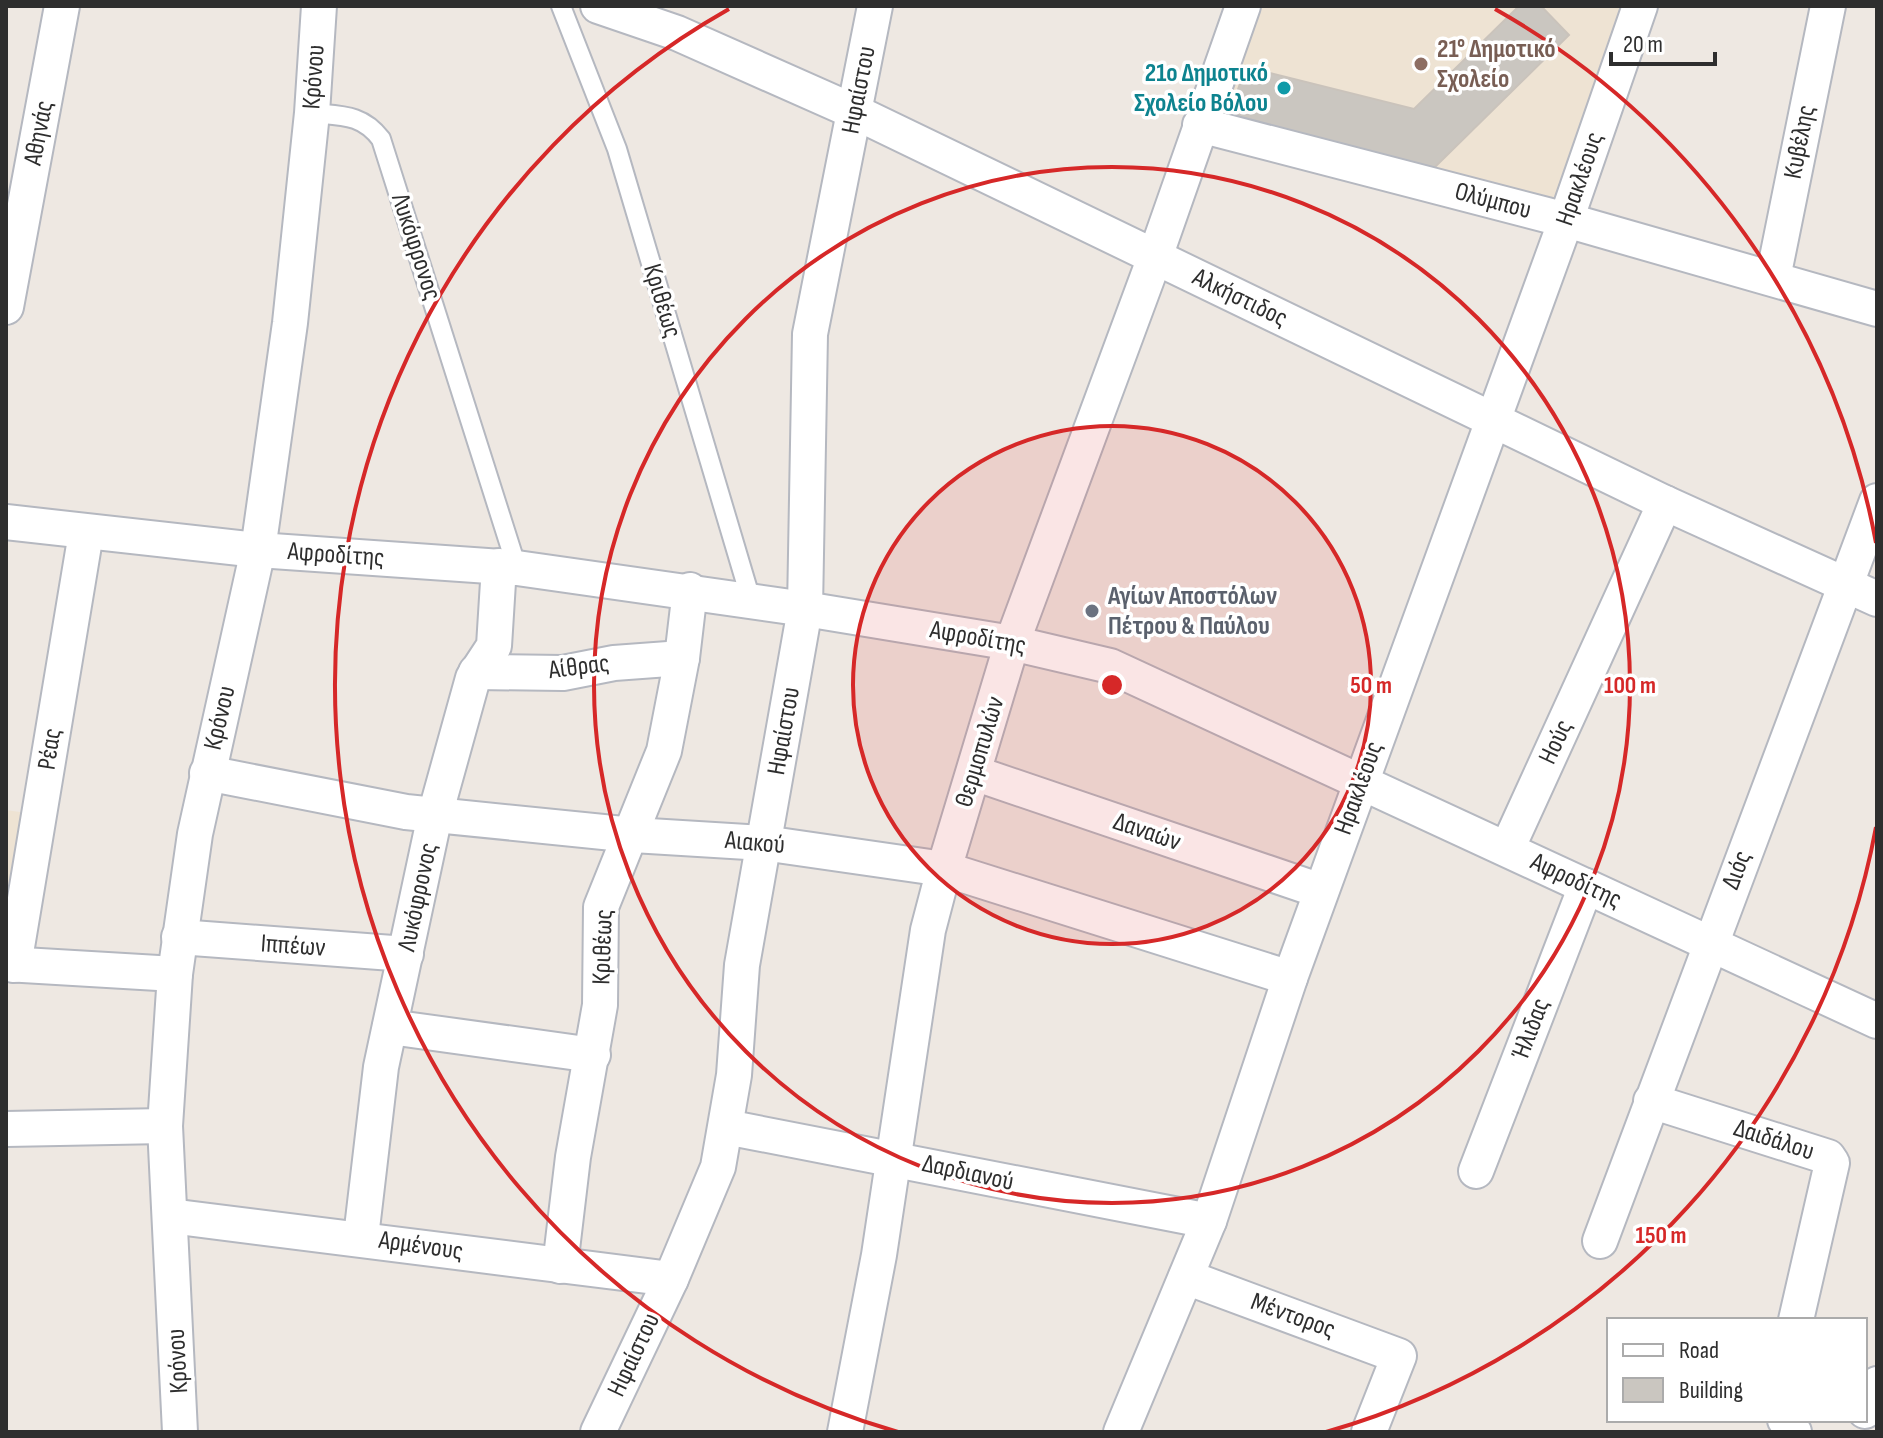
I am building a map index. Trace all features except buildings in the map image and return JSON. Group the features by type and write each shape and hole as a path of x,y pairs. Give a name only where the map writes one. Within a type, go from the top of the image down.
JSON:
{"street":[{"name":"Αθηνάς","path":"6,307 19,170 62,6"},
{"name":"Κρόνου","path":"180,1432 165,1126 175,974 207,773 258,550 290,323 312,113 319,6"},
{"name":"Αλκήστιδος","path":"598,6 675,19 855,112 1491,420 1877,599"},
{"name":"Ηφαίστου","path":"598,1432 716,1177 726,1127 742,965 805,609 810,334 875,6"},
{"name":"Θερμοπυλών","path":"845,1432 894,1157 928,930 944,869 1012,643 1155,257 1243,6"},
{"name":"Ηρακλέους","path":"1121,1432 1209,1221 1290,978 1566,220 1640,6"},
{"name":"Κυβέλης","path":"1773,278 1828,6"},
{"name":"Ολύμπου","path":"1200,125 1566,220 1877,309"},
{"name":"Διός","path":"1600,1241 1877,501"},
{"name":"Ηούς","path":"1507,849 1665,503"},
{"name":"Αφροδίτης","path":"6,522 258,550 508,567 690,590 1012,643 1110,666 1877,1021"},
{"name":"Ρέας","path":"10,964 86,533"},
{"name":"Λυκόφρoνος","path":"361,1237 381,1067 435,815 476,672 490,656 494,646 508,567"},
{"name":"Κριθέως","path":"560,1266 573,1157 593,1055 601,990 601,907 633,835 664,751 682,658 690,590"},
{"name":"Αίθρας","path":"476,672 563,673 614,663 682,658"},
{"name":"Αιακού","path":"207,773 435,815 633,835 764,843 944,869 1290,978"},
{"name":"Δαναών","path":"974,773 1321,891"},
{"name":"Ήλιδας","path":"1476,1171 1586,886"},
{"name":"Ιππέων","path":"179,937 406,954"},
{"path":"10,964 175,974"},
{"path":"390,1027 593,1055"},
{"name":"Δαιδάλου","path":"1651,1101 1828,1157 1832,1163 1796,1318"},
{"path":"6,1129 165,1126"},
{"name":"Δαρδιανού","path":"726,1127 894,1157 1209,1221"},
{"name":"Αρμένους","path":"170,1216 361,1237 671,1279"},
{"name":"Μέντορος","path":"1186,1277 1399,1356 1369,1432"},
{"path":"1867,1406 1877,1384"}],"lane":[{"name":"Κριθέως","path":"561,6 617,149 751,600"},
{"name":"Λυκόφρoνος","path":"312,113 358,117 370,124 381,139 508,567"}],"shaded area":[{"name":"21° Δημοτικό Σχολείο","path":"1259,6 1624,6 1553,204 1220,121"},
{"path":"6,810 27,813 6,940"}],"place":[{"name":"21° Δημοτικό Σχολείο","path":"1421,64"},
{"name":"21ο Δημοτικό Σχολείο Βόλου","path":"1284,88"},
{"name":"Αγίων Αποστόλων Πέτρου & Παύλου","path":"1092,611"}]}
